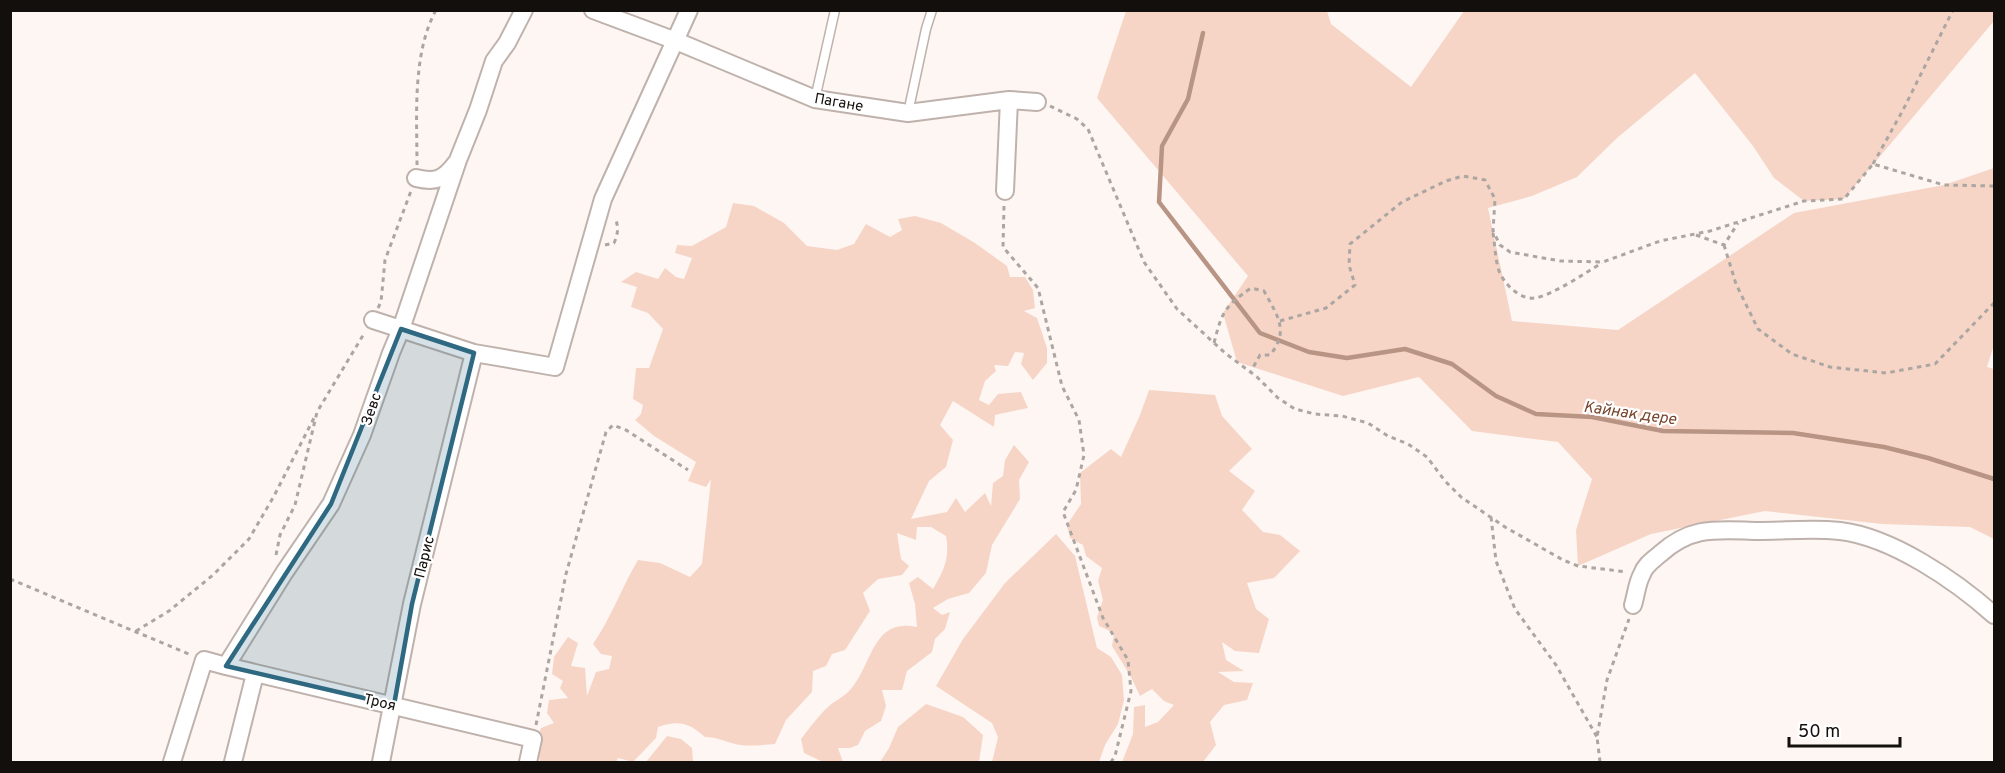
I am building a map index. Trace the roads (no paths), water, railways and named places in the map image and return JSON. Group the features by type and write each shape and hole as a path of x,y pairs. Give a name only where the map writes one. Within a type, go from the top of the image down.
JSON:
{"street":[{"name":"Зевс","path":"226,666 284,573 331,504 362,435 494,61 507,43 524,10"},
{"name":"Пагане","path":"593,10 676,41 815,99 908,113 1009,100 1037,102"},
{"path":"373,320 474,353 555,367 603,199 690,10"},
{"path":"1005,190 1009,100"},
{"path":"416,178 430,182 447,175 458,160"},
{"name":"Парис","path":"381,762 412,604 474,353"},
{"path":"1633,605 1642,573 1648,564 1672,543 1695,532 1806,529 1843,531 1909,555 1953,582 1995,615"},
{"path":"172,762 204,660 226,666"},
{"name":"Троя","path":"226,666 533,739 528,762"},
{"path":"233,762 255,674"}],"lane":[{"path":"815,99 835,10"},
{"path":"908,113 932,10"}],"waterway":[{"name":"Кайнак дере","path":"1203,33 1188,99 1162,146 1159,202 1260,333 1309,352 1347,358 1405,349 1452,364 1496,396 1536,414 1592,417 1663,431 1793,433 1884,447 1994,479"}]}
